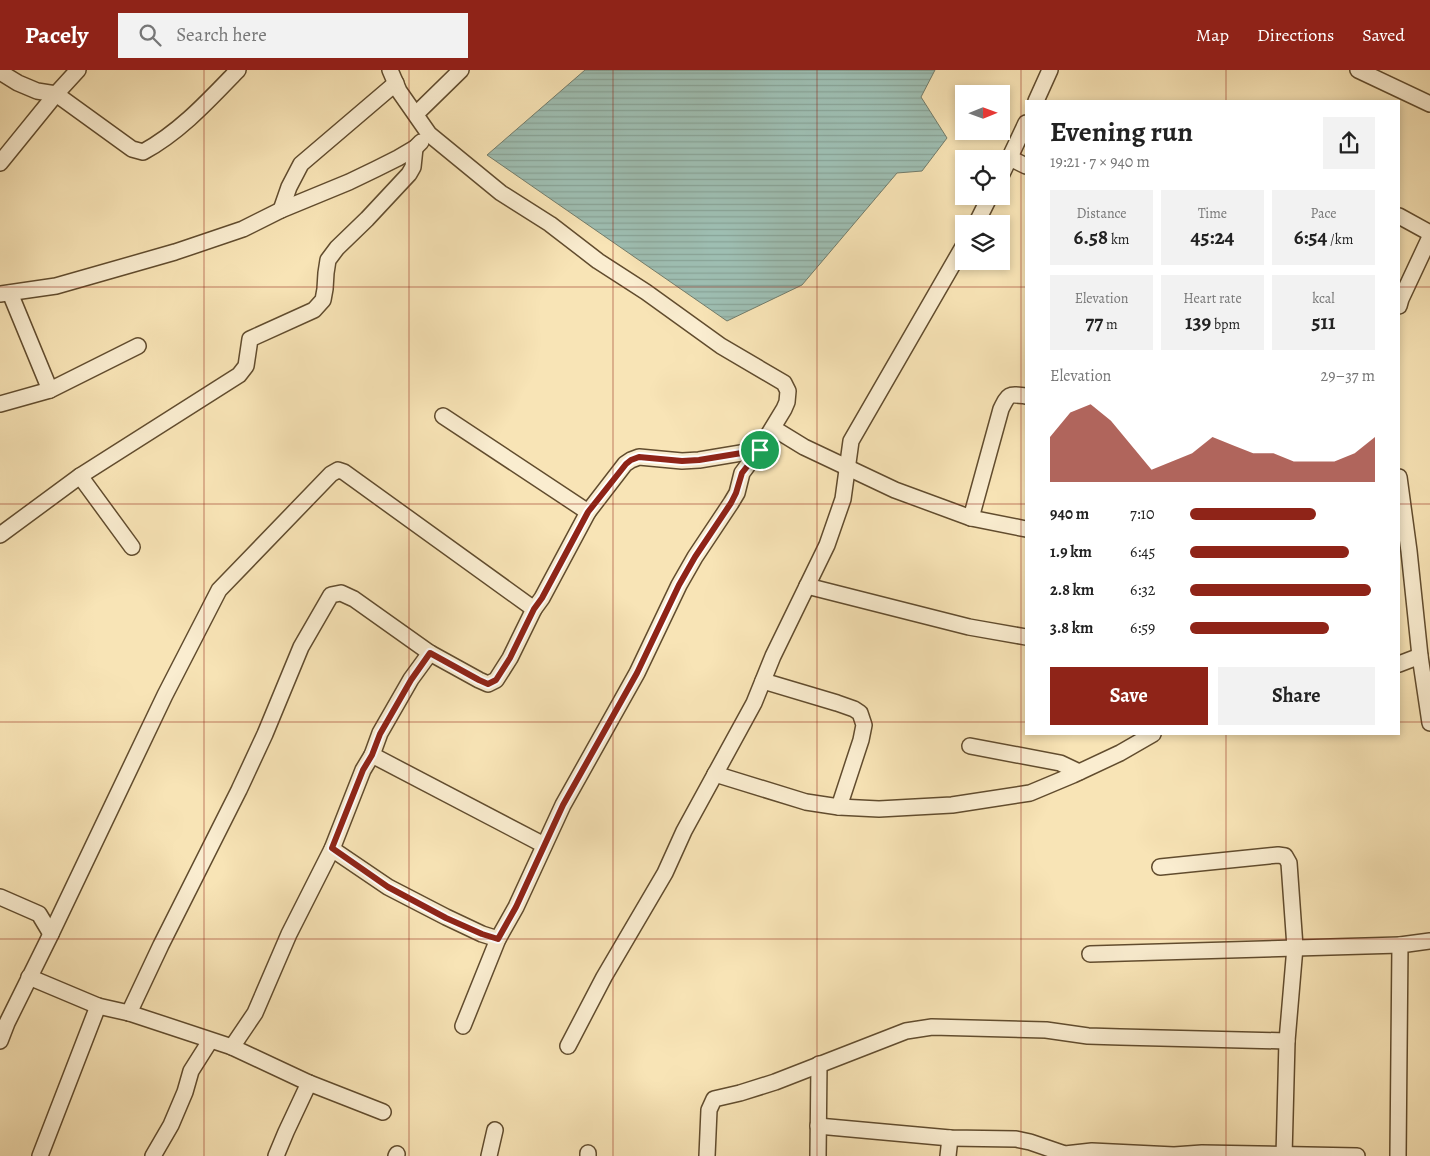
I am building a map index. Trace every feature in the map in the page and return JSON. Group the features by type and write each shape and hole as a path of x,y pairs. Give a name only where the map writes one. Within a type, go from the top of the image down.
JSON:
{"street":[{"path":"0,163 78,70"},
{"path":"0,72 18,83 37,91 56,94 132,149 143,152 157,144 196,113 238,70"},
{"path":"416,114 461,70"},
{"path":"1036,100 1050,70"},
{"path":"1358,70 1430,104"},
{"path":"281,210 294,176 301,164 393,76 399,91 429,134 501,193 550,224 721,346 784,383 788,391 787,402 773,428 760,450 742,473 731,503 679,585 637,673 563,805 516,907 498,939 463,1026"},
{"path":"1025,125 1010,158 1025,166"},
{"path":"50,390 5,294 56,286 175,252 243,229 398,158 415,148 429,134"},
{"path":"0,535 80,476 239,375 246,366 250,339 314,310 323,300 328,260 337,248 409,174 413,167 415,148"},
{"path":"1400,217 1430,233"},
{"path":"1400,299 1430,237"},
{"path":"568,1046 604,977 665,873 684,831 754,703 772,656 828,545 843,499 850,441 955,260"},
{"path":"0,404 50,390 138,346"},
{"path":"971,518 1001,409 1007,397 1012,394 1025,396"},
{"path":"443,416 588,512"},
{"path":"773,428 804,447 895,490 971,518 1025,529"},
{"path":"129,1013 239,790 302,647 330,595 341,593 354,599 430,653 488,684 496,680 510,658 534,609 542,598 588,512 626,464 639,457 682,461 760,450"},
{"path":"0,1041 164,695 219,590 331,474 338,470 344,472 534,609"},
{"path":"80,476 132,547"},
{"path":"1400,484 1420,656 1430,723"},
{"path":"807,586 969,627 1025,637"},
{"path":"232,1047 255,1013 289,934 332,848 363,770 372,755 392,710 430,653"},
{"path":"1400,664 1420,656"},
{"path":"763,681 837,703 860,713 864,725 861,740 839,808"},
{"path":"715,774 806,802 839,808 879,809 952,805 1030,793 1120,752 1151,735"},
{"path":"970,746 1060,763 1078,772"},
{"path":"372,755 544,845"},
{"path":"332,848 388,887 446,918 498,939"},
{"path":"1160,867 1278,855 1285,856 1289,863 1295,947 1287,1041 1284,1155"},
{"path":"0,897 39,914 51,934"},
{"path":"1090,954 1400,945 1430,941"},
{"path":"1398,1156 1400,945"},
{"path":"29,977 98,1006 129,1013 232,1047 309,1083 383,1112"},
{"path":"40,1156 98,1006"},
{"path":"707,1156 709,1110 714,1098 766,1085 906,1032 932,1027 1046,1030 1120,1038 1287,1041"},
{"path":"153,1156 171,1125 185,1092 191,1071 210,1041"},
{"path":"818,1156 819,1064"},
{"path":"276,1156 309,1083"},
{"path":"818,1126 950,1138 1016,1139 1030,1142 1064,1155 1092,1151 1174,1156 1202,1153 1357,1156"},
{"path":"488,1156 495,1130"},
{"path":"948,1156 950,1138"}],"shaded area":[{"path":"585,70 935,70 921,97 947,138 922,171 897,173 802,285 727,321 487,155"}],"route":[{"path":"760,450 742,473 731,503 679,585 637,673 563,805 516,907 498,939 446,918 388,887 332,848 363,770 372,755 392,710 430,653 488,684 496,680 510,658 534,609 542,598 588,512 626,464 639,457 682,461 760,450"}]}
